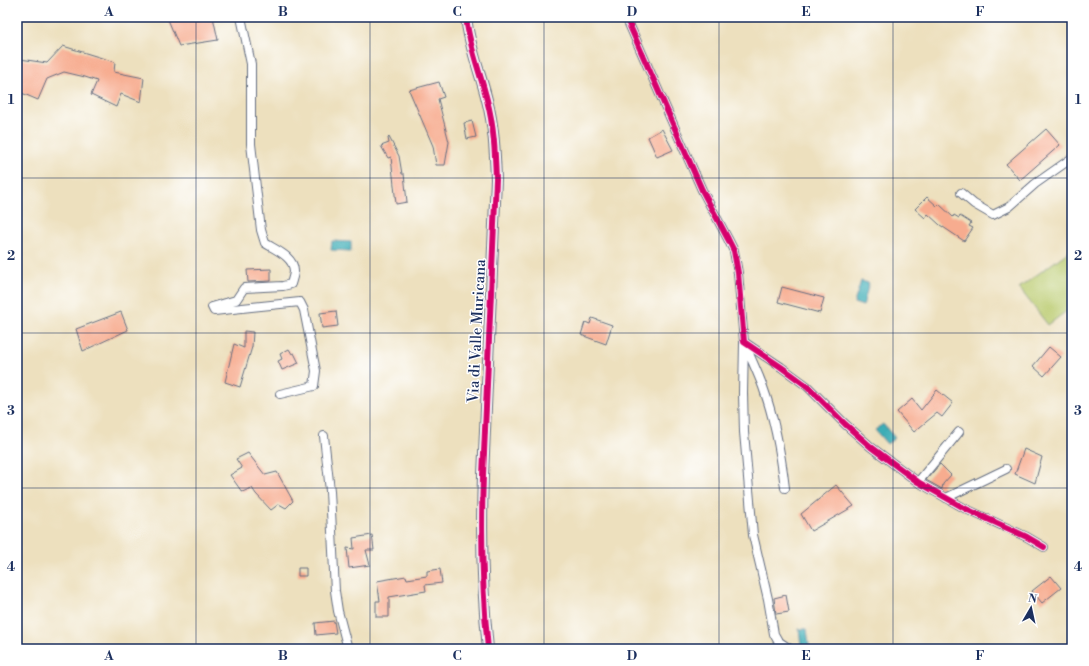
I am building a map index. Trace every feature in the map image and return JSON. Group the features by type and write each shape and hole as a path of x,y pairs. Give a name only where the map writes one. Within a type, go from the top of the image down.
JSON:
{"street":[{"path":"241,17 251,64 251,144 261,230 265,243 289,258 292,262 294,271 291,284 283,286 244,288 236,300 212,307 214,311 300,302 304,310 316,371 314,386 280,394"},
{"name":"Via di Valle Muricana","path":"466,17 470,42 486,96 495,140 496,189 482,524 483,581 488,649"},
{"path":"626,17 704,195 734,251 738,273 744,342 744,432 753,535 768,599 774,634 778,641 790,649"},
{"path":"961,193 974,204 993,215 1008,207 1035,184 1072,158"},
{"path":"744,342 807,386 871,448 918,482 972,512 1027,537 1044,547"},
{"path":"744,342 763,387 772,416 778,443 784,488"},
{"path":"918,482 959,432"},
{"path":"324,436 330,492 335,591 338,611 348,649"},
{"path":"946,498 1006,469"}],"green space":[{"path":"1072,249 1072,307 1048,325 1019,288"}],"water":[{"path":"332,241 351,242 351,251 331,250"},
{"path":"861,281 869,283 863,306 854,303"},
{"path":"883,424 895,438 887,444 875,430"},
{"path":"799,629 807,629 809,645 801,645"}],"building":[{"path":"167,17 213,17 218,40 179,46"},
{"path":"63,46 115,62 114,72 144,78 141,102 121,94 116,107 91,95 97,81 64,72 47,79 38,100 17,91 17,65 20,59 47,63"},
{"path":"439,82 444,97 438,99 449,142 445,165 436,165 433,146 409,90"},
{"path":"472,121 476,137 467,139 464,123"},
{"path":"662,129 673,150 657,157 648,137"},
{"path":"1046,129 1060,145 1020,180 1006,164"},
{"path":"389,137 399,156 402,174 404,174 407,202 396,204 391,157 388,158 381,146 389,143"},
{"path":"927,197 937,206 939,204 953,217 954,215 959,218 960,216 971,223 969,226 973,228 964,241 940,225 928,214 925,218 915,209"},
{"path":"271,269 271,281 248,282 247,270"},
{"path":"782,287 824,298 820,313 778,302"},
{"path":"336,311 338,326 322,328 320,313"},
{"path":"121,312 128,330 83,351 76,329"},
{"path":"592,318 612,325 606,344 581,335 585,322 590,324"},
{"path":"244,331 253,332 252,347 240,387 225,382 234,344 244,348"},
{"path":"1049,347 1061,357 1044,376 1033,366"},
{"path":"289,349 292,354 294,353 299,363 282,370 278,361 282,359 280,354"},
{"path":"937,390 953,403 942,417 937,413 914,432 897,412 912,399 921,410"},
{"path":"1024,449 1042,457 1035,483 1015,474"},
{"path":"248,453 265,475 277,472 293,501 286,508 279,504 271,510 252,488 242,492 230,475 242,468 236,459"},
{"path":"940,464 951,475 943,484 942,489 926,480"},
{"path":"836,485 854,506 811,531 801,514"},
{"path":"372,535 374,550 366,550 370,565 349,568 347,548 354,549 353,538"},
{"path":"298,568 306,568 306,576 298,576"},
{"path":"440,569 442,583 425,585 426,591 389,597 389,617 376,617 376,601 380,601 377,581 406,576 407,579 427,576 427,571"},
{"path":"1051,576 1061,588 1042,603 1032,591"},
{"path":"786,595 789,612 776,614 774,598"},
{"path":"334,621 336,633 316,635 315,623"}],"cycle path":[{"path":"466,17 467,28 487,100 493,129 495,149 496,179 482,498 483,584 488,649"},
{"path":"626,17 702,190 734,251 738,273 744,342 807,386 845,424 871,447 918,482 966,509 1027,537 1044,547"}]}
